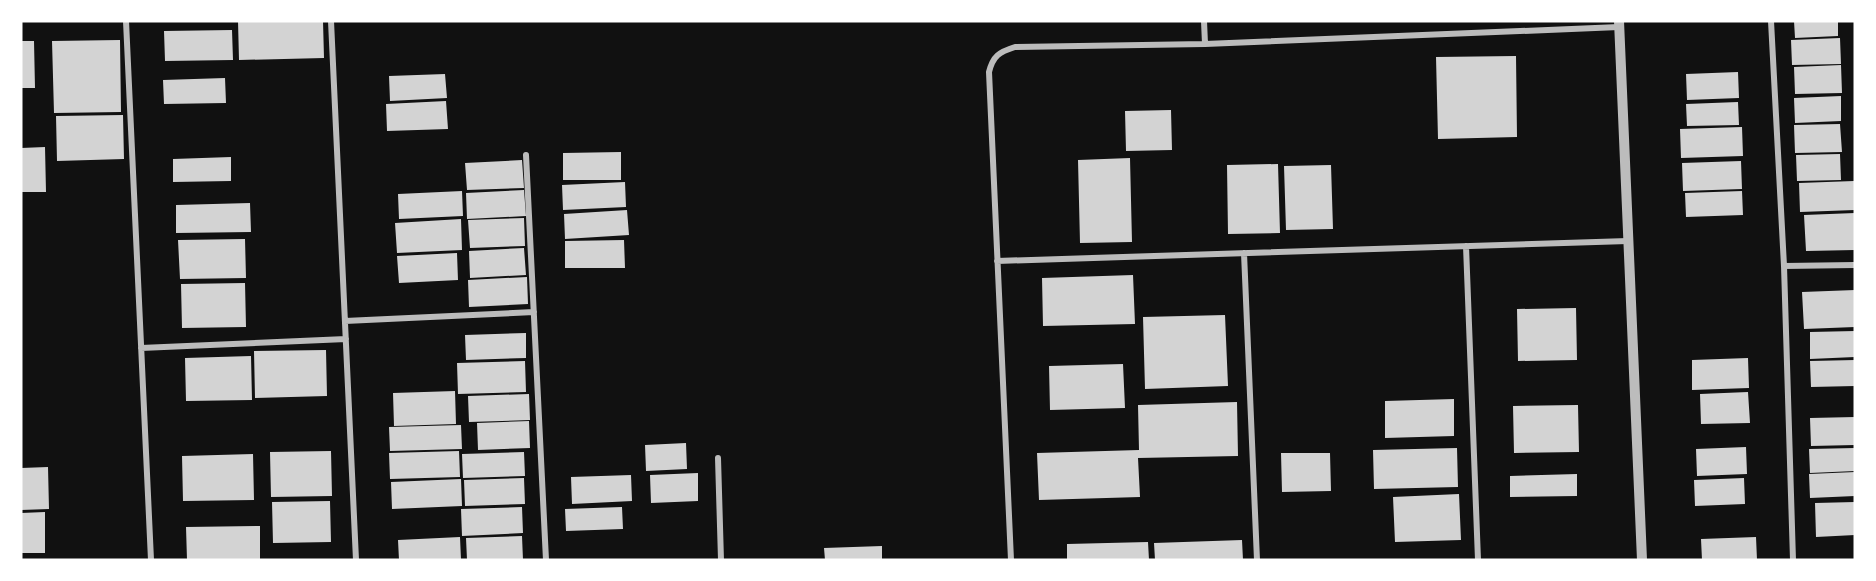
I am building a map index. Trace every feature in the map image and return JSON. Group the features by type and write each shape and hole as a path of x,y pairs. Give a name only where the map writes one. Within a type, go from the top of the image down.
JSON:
{"street":[{"path":"126,21 151,560"},
{"path":"331,21 356,560"},
{"path":"1204,21 1205,44"},
{"path":"1771,21 1784,266 1794,560"},
{"path":"1011,560 989,72 993,59 1001,51 1015,47 1205,44 1619,24 1642,560"},
{"path":"526,155 546,560"},
{"path":"998,261 1628,241"},
{"path":"1466,246 1478,560"},
{"path":"1244,253 1257,560"},
{"path":"1784,266 1855,265"},
{"path":"345,321 534,312"},
{"path":"141,348 346,339"},
{"path":"718,458 722,560"}],"building":[{"path":"238,21 323,21 324,58 239,60"},
{"path":"1794,21 1838,21 1838,36 1795,38"},
{"path":"232,30 233,60 165,61 164,31"},
{"path":"1840,38 1841,64 1792,65 1791,40"},
{"path":"120,40 121,112 54,113 52,41"},
{"path":"21,41 34,41 35,88 21,88"},
{"path":"1516,56 1517,137 1438,139 1436,57"},
{"path":"1841,65 1842,93 1795,94 1794,67"},
{"path":"1738,72 1739,98 1687,100 1686,74"},
{"path":"445,74 447,98 390,101 389,76"},
{"path":"225,78 226,103 164,104 163,80"},
{"path":"1841,96 1841,121 1795,123 1794,98"},
{"path":"446,101 448,129 387,131 386,104"},
{"path":"1738,102 1739,125 1687,126 1686,104"},
{"path":"1171,110 1172,150 1126,151 1125,111"},
{"path":"123,115 124,159 57,161 56,116"},
{"path":"1840,124 1842,152 1795,153 1794,125"},
{"path":"1742,127 1743,156 1681,158 1680,129"},
{"path":"45,147 46,192 21,192 21,148"},
{"path":"621,152 621,180 563,180 563,153"},
{"path":"1840,154 1841,180 1797,181 1796,155"},
{"path":"231,157 231,181 173,182 173,159"},
{"path":"1130,158 1132,242 1080,243 1078,160"},
{"path":"522,160 524,188 467,190 465,163"},
{"path":"1741,161 1742,189 1683,191 1682,163"},
{"path":"1278,164 1280,233 1228,234 1227,165"},
{"path":"1331,165 1333,229 1286,230 1284,166"},
{"path":"1854,181 1855,210 1800,212 1799,183"},
{"path":"625,182 626,207 563,210 562,185"},
{"path":"524,190 526,216 467,219 466,193"},
{"path":"462,191 463,216 399,219 398,194"},
{"path":"1742,191 1743,215 1686,217 1685,193"},
{"path":"250,203 251,232 176,233 176,205"},
{"path":"627,210 629,235 565,239 564,214"},
{"path":"1855,213 1855,250 1806,251 1804,215"},
{"path":"524,218 525,246 470,248 468,220"},
{"path":"461,219 462,250 397,253 395,223"},
{"path":"245,239 246,278 180,279 178,240"},
{"path":"624,240 625,268 565,268 565,241"},
{"path":"524,248 526,275 470,278 469,251"},
{"path":"457,253 458,280 399,283 397,256"},
{"path":"1133,275 1135,324 1043,326 1042,278"},
{"path":"527,277 528,304 469,307 468,280"},
{"path":"245,283 246,327 182,328 181,284"},
{"path":"1855,290 1855,327 1804,329 1802,292"},
{"path":"1576,308 1577,360 1518,361 1517,309"},
{"path":"1225,315 1228,386 1145,389 1143,317"},
{"path":"1855,331 1855,357 1810,359 1810,332"},
{"path":"526,333 526,358 466,360 465,335"},
{"path":"326,350 327,396 255,398 254,351"},
{"path":"251,356 252,400 186,401 185,358"},
{"path":"1748,358 1749,388 1692,390 1692,360"},
{"path":"1855,360 1855,386 1811,387 1810,361"},
{"path":"525,361 526,392 458,394 457,363"},
{"path":"1123,364 1125,408 1050,410 1049,366"},
{"path":"455,391 456,424 394,426 393,393"},
{"path":"1748,392 1750,423 1701,424 1700,394"},
{"path":"529,394 530,420 469,422 468,396"},
{"path":"1454,399 1454,436 1385,438 1385,401"},
{"path":"1237,402 1238,456 1138,458 1140,497 1039,500 1037,453 1139,450 1138,405"},
{"path":"1578,405 1579,452 1514,453 1513,406"},
{"path":"1855,417 1855,445 1811,446 1810,418"},
{"path":"529,421 530,448 478,450 477,423"},
{"path":"461,425 462,449 390,451 389,427"},
{"path":"686,443 687,469 646,471 645,445"},
{"path":"1746,447 1747,474 1697,476 1696,449"},
{"path":"1457,448 1458,487 1374,489 1373,450"},
{"path":"1855,448 1855,471 1810,473 1809,449"},
{"path":"331,451 332,496 271,497 270,452"},
{"path":"459,451 460,477 390,479 389,453"},
{"path":"524,452 525,476 463,478 462,454"},
{"path":"1281,453 1330,453 1331,491 1282,492"},
{"path":"253,454 254,500 183,501 182,456"},
{"path":"48,467 49,509 21,510 21,468"},
{"path":"1855,472 1855,496 1810,498 1809,474"},
{"path":"698,473 698,501 651,503 650,475"},
{"path":"1577,474 1577,496 1510,497 1510,476"},
{"path":"631,475 632,501 572,504 571,477"},
{"path":"524,478 525,504 465,506 464,480"},
{"path":"1744,478 1745,504 1695,506 1694,480"},
{"path":"461,479 462,506 392,509 391,482"},
{"path":"1459,494 1461,540 1395,542 1393,497"},
{"path":"330,501 331,542 273,543 272,502"},
{"path":"1855,502 1855,535 1816,537 1815,503"},
{"path":"522,507 523,533 462,536 461,509"},
{"path":"622,507 623,529 566,531 565,509"},
{"path":"45,512 45,553 21,553 21,513"},
{"path":"260,526 260,560 187,560 186,527"},
{"path":"522,536 523,560 467,560 466,538"},
{"path":"460,537 461,560 399,560 398,540"},
{"path":"1756,537 1757,560 1702,560 1701,539"},
{"path":"1242,540 1243,560 1155,560 1154,543"},
{"path":"1148,542 1149,560 1067,560 1067,544"},
{"path":"882,546 882,560 825,560 824,548"}]}
